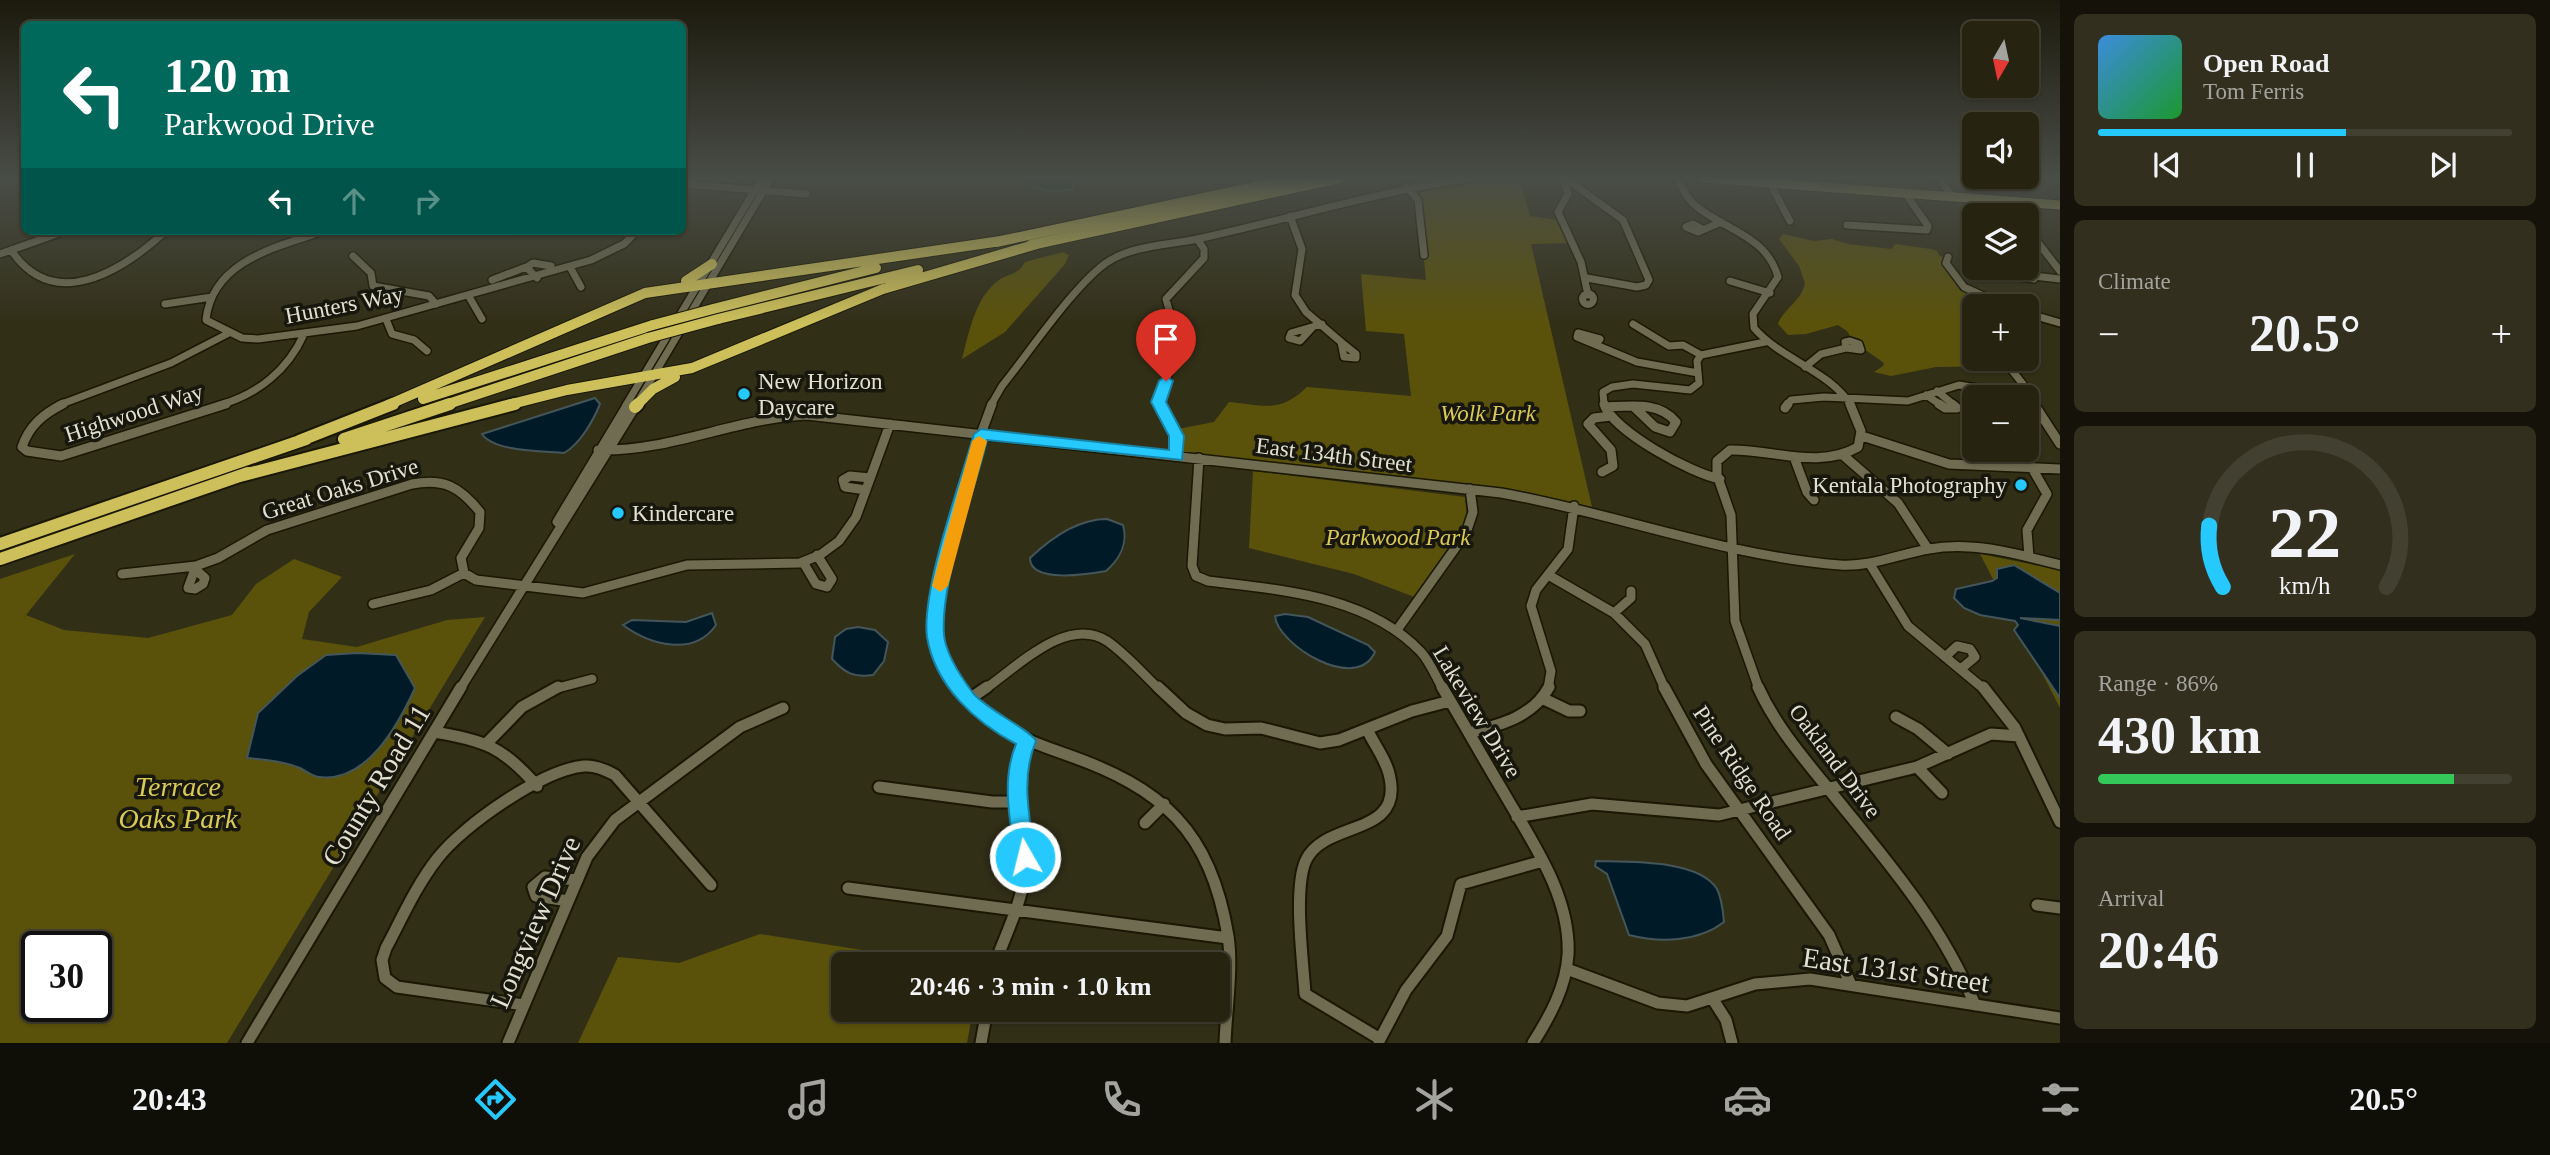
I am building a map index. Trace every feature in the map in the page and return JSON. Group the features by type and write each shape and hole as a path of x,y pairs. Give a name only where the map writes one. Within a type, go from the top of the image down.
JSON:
{"highway":[{"path":"0,559 715,314 847,275 1068,227"},
{"path":"0,544 531,362 653,326 1117,227"},
{"path":"645,293 1001,241"},
{"path":"635,407 661,384 883,289 1037,244"},
{"path":"299,441 417,394 645,293 691,279 715,268 728,277 759,276"},
{"path":"240,476 425,425 583,387 655,376 706,364"},
{"path":"583,387 625,382 634,390"}],"street":[{"path":"603,451 641,378 740,227"},
{"path":"1225,1043 1228,939 1208,863 1189,832 1164,804 1114,771 1027,741 994,723 968,700 942,658 936,635 935,612 981,434 990,408 1002,386 1097,269 1128,252 1247,227"},
{"path":"1297,227 1304,246 1294,295 1303,309 1341,341"},
{"path":"1421,227 1424,255"},
{"path":"1564,227 1587,278 1588,295"},
{"path":"1587,278 1646,285 1649,280 1626,227"},
{"path":"1702,229 1708,227"},
{"path":"1720,479 1715,465 1724,452 1742,450 1828,459 1844,456 1858,447 1862,436 1848,398 1831,382 1765,342 1754,328 1753,314 1770,293 1778,276 1771,258 1754,242 1729,227"},
{"path":"1874,227 1927,230 1928,227"},
{"path":"0,254 54,235"},
{"path":"11,250 27,272 40,280 76,281 120,266 161,235"},
{"path":"229,333 206,320 220,280 242,263 314,235"},
{"name":"Hunters Way","path":"229,333 258,339 304,334 386,319 570,267 608,253 632,235"},
{"path":"1176,456 1176,436 1158,402 1175,354 1174,326 1166,299 1203,258 1204,249 1198,239"},
{"path":"2039,244 2060,271"},
{"path":"353,256 371,273 373,286 429,296 436,304"},
{"path":"1948,257 1945,263 1964,287 1979,294"},
{"path":"492,280 536,263 551,266"},
{"path":"527,267 537,278"},
{"path":"570,267 581,287"},
{"path":"2039,277 2060,279"},
{"path":"1730,281 1770,293"},
{"name":"County Road 11","path":"247,1043 545,551 560,515 655,376 706,282"},
{"path":"468,295 482,319"},
{"path":"165,304 212,297"},
{"path":"2039,317 2060,323"},
{"path":"386,319 392,334 414,340 426,351"},
{"path":"1312,328 1322,324"},
{"path":"1633,324 1669,346 1683,345 1701,355 1765,342"},
{"name":"Highwood Way","path":"229,333 164,366 79,394 32,426 22,439 22,447 27,452 61,456 228,403 265,385 297,350 304,334"},
{"path":"1596,344 1637,362 1698,373"},
{"path":"1805,367 1821,354 1846,348"},
{"path":"1701,355 1697,361 1699,383 1690,390 1677,391 1622,384 1610,386 1603,392 1605,407 1623,430 1659,449 1692,472 1720,479"},
{"path":"2012,371 2023,385"},
{"path":"1785,408 1791,400 1796,399 1848,398 1902,402 1962,385"},
{"path":"1926,395 1948,409 1957,408 1937,391"},
{"path":"1605,407 1634,407 1667,411 1676,422 1670,432 1655,427 1634,407"},
{"path":"2039,412 2060,444"},
{"name":"East 134th Street","path":"603,451 664,444 745,421 782,415 890,424 1469,489 1574,506 1783,558 1871,566 1928,549 1977,549 2060,565"},
{"path":"1602,471 1613,466 1611,450 1588,424 1594,418 1611,416"},
{"path":"373,604 431,590 464,573 477,580 581,593 688,565 770,568 803,562 817,555 848,531 890,424"},
{"path":"1862,436 1949,464 2060,469"},
{"path":"1844,456 1898,503 1928,549"},
{"path":"1794,457 1807,492 1814,500"},
{"name":"Lakeview Drive","path":"1199,458 1192,566 1196,576 1208,581 1312,597 1369,615 1397,630 1423,654 1543,861 1564,914 1568,942 1567,969 1556,1009 1533,1043"},
{"path":"2029,557 2026,527 2047,494 2032,468"},
{"path":"866,490 845,487 843,480 850,476 870,478"},
{"name":"Oakland Drive","path":"1720,479 1729,506 1735,620 1765,702 1788,738 1910,891 1964,973 1975,1005"},
{"name":"Great Oaks Drive","path":"122,574 197,569 267,530 412,484 436,481 460,487 480,512 479,528 461,558 464,573"},
{"path":"1397,630 1466,533 1473,512 1469,489"},
{"path":"1469,733 1519,719 1544,699 1550,682 1551,665 1533,620 1531,605 1535,590 1550,576 1568,549 1574,506"},
{"path":"803,562 816,584 827,587 832,579 817,555"},
{"path":"1871,566 1885,584 1904,621 1993,696 2019,736 2060,822"},
{"name":"Pine Ridge Road","path":"1550,576 1614,613 1630,626 1645,644 1685,730 1829,935 1843,961 1851,985"},
{"path":"1614,613 1630,598 1630,591"},
{"path":"968,700 1060,638 1084,632 1107,641 1186,713 1207,725 1225,729 1261,728 1320,743 1339,740 1412,711 1450,701"},
{"path":"1945,657 1957,646 1970,649 1975,657 1962,668"},
{"path":"488,742 509,716 534,697 560,684 592,679"},
{"path":"1544,699 1569,711 1580,711"},
{"name":"Longview Drive","path":"508,1043 577,880 598,838 638,802 740,727 783,708"},
{"path":"1896,717 1918,729 1948,754"},
{"path":"1367,729 1390,776 1390,803 1374,822 1331,836 1318,844 1306,859 1302,878 1305,994 1380,1041 1406,990 1447,936 1461,884 1543,861"},
{"path":"434,733 488,742 510,754 537,786"},
{"path":"1517,817 1592,804 1699,816 1740,811 1917,767 1991,734 2019,736"},
{"path":"1000,952 1018,910 1025,857 1018,802 1018,762 1027,741"},
{"path":"524,1005 397,987 384,978 382,960 428,872 447,846 479,819 564,772 583,766 597,766 615,775 711,885"},
{"path":"1917,767 1942,793"},
{"path":"879,787 992,802 1018,802"},
{"path":"1145,822 1164,804"},
{"path":"568,901 536,896 533,887 544,877 577,880"},
{"path":"848,888 1228,939"},
{"path":"2037,905 2060,908"},
{"name":"East 131st Street","path":"1567,969 1658,1003 1687,1006 1755,984 1811,979 2060,1018"},
{"path":"1712,998 1726,1020 1732,1043"},
{"path":"981,1043 985,1022"}],"green space":[{"name":"Wolk Park","path":"1421,227 1563,227 1572,243 1531,244 1593,511 1176,456 1173,430 1214,422 1229,402 1271,406 1288,401 1307,387 1411,396 1404,334 1366,331 1361,274 1426,280"},
{"path":"1783,234 1814,241 1832,239 1848,244 1892,249 1895,244 1931,249 1937,251 1940,256 1948,257 1946,263 1970,294 1962,294 1962,367 1936,367 1891,376 1874,372 1884,363 1854,342 1847,331 1838,325 1806,334 1788,335 1778,324 1800,295 1805,283 1799,266 1779,239"},
{"path":"1063,252 1069,255 1065,264 1005,332 962,359 974,316 991,287 1017,272 1025,262"},
{"name":"Parkwood Park","path":"1253,471 1465,497 1467,519 1462,531 1417,598 1354,574 1249,548"},
{"name":"Terrace Oaks Park","path":"75,554 26,615 64,630 148,638 232,615 256,584 294,559 342,577 309,612 302,639 357,647 447,620 485,617 227,1043 0,1043 0,579"},
{"path":"1980,554 2060,570 2060,708"},
{"path":"760,934 875,952 831,952 831,1022 971,1022 967,1043 578,1043 618,957 679,963"}],"water":[{"path":"595,398 600,404 590,425 581,438 564,453 508,447 488,440 482,434"},
{"path":"1107,519 1123,525 1124,544 1119,556 1106,571 1062,575 1039,571 1033,566 1030,558 1056,537 1085,522"},
{"path":"2014,565 2060,593 2060,620 2020,618 2060,626 2060,698 2014,630 2018,625 2015,621 1980,615 1964,608 1954,598 1956,589 1992,581 1997,578 1997,569"},
{"path":"712,613 716,625 707,635 684,644 658,642 623,625 632,620 686,622"},
{"path":"1285,614 1308,617 1368,645 1375,652 1365,664 1352,668 1319,660 1303,651 1279,627 1275,616"},
{"path":"858,627 875,630 888,642 884,661 873,675 860,676 850,673 832,659 835,637 846,629"},
{"path":"326,655 396,655 415,688 400,718 379,749 352,771 336,776 319,777 287,764 247,758 258,713 297,676"},
{"path":"1596,861 1661,864 1695,872 1708,879 1717,889 1724,922 1703,934 1678,939 1629,935 1607,874 1595,866"}],"slow traffic":[{"path":"940,586 979,441"}],"place":[{"name":"New Horizon Daycare","path":"744,394"},
{"name":"Kentala Photography","path":"2021,485"},
{"name":"Kindercare","path":"618,513"}],"route":[{"path":"1025,857 1018,802 1018,762 1027,741 994,723 968,700 953,680 942,658 936,635 938,592 981,434 1176,456 1176,436 1158,402 1166,381"}]}
